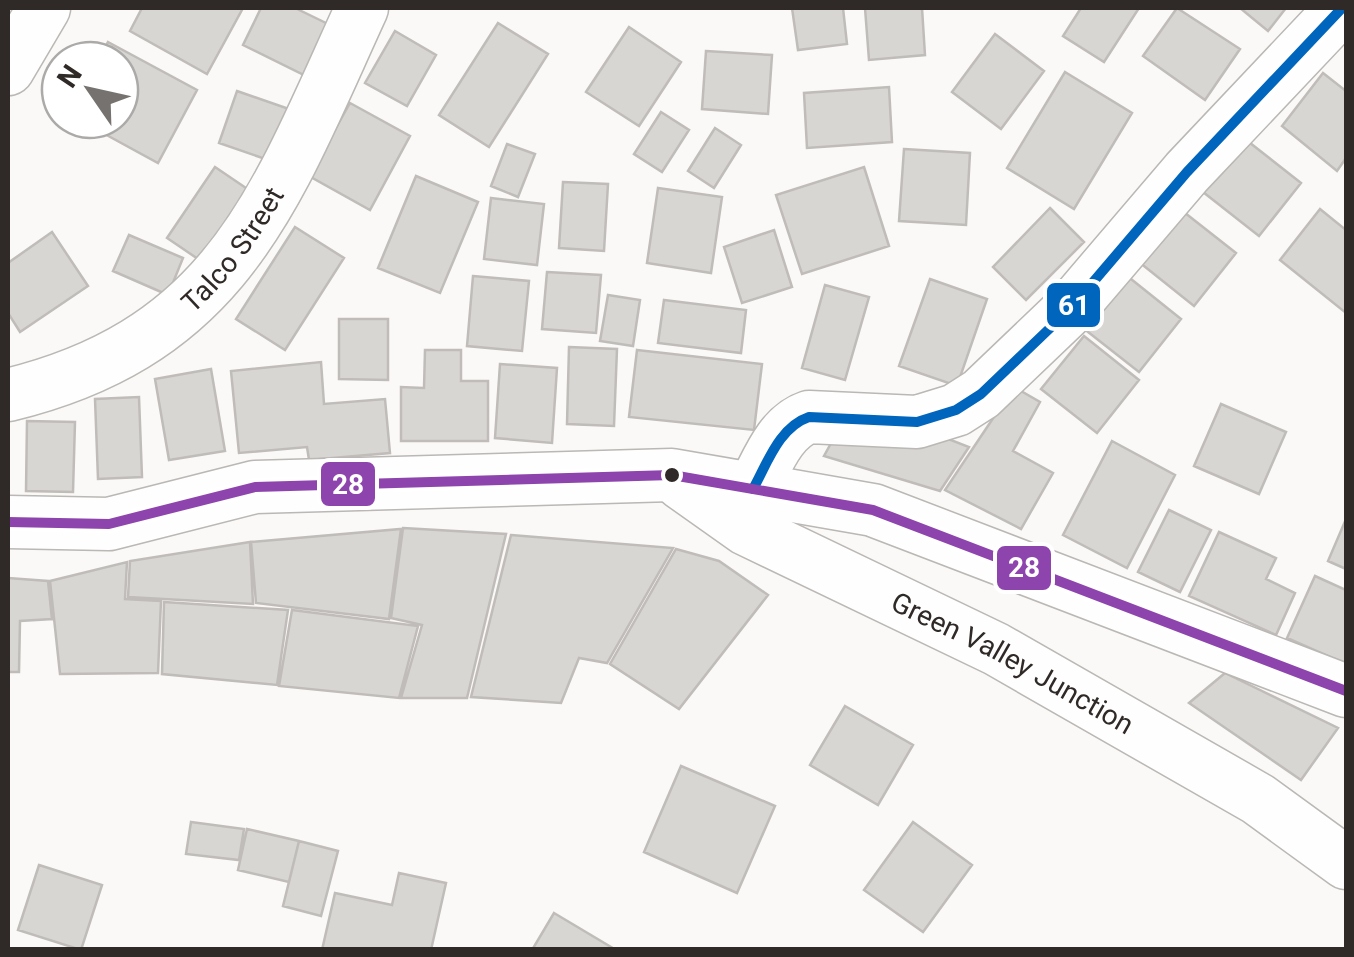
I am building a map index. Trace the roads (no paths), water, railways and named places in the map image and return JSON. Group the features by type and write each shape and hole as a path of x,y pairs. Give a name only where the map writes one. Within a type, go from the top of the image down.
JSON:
{"street":[{"path":"8,69 44,8"},
{"name":"Talco Street","path":"8,395 48,385 118,352 171,322 206,291 234,258 279,184 362,8"},
{"path":"753,489 777,444 797,421 809,418 917,422 956,410 981,394 1071,308 1187,172 1342,8"},
{"path":"8,522 109,524 255,487 672,475 873,510 1346,691"},
{"name":"Green Valley Junction","path":"672,475 746,529 996,648 1258,799 1346,864"}]}
